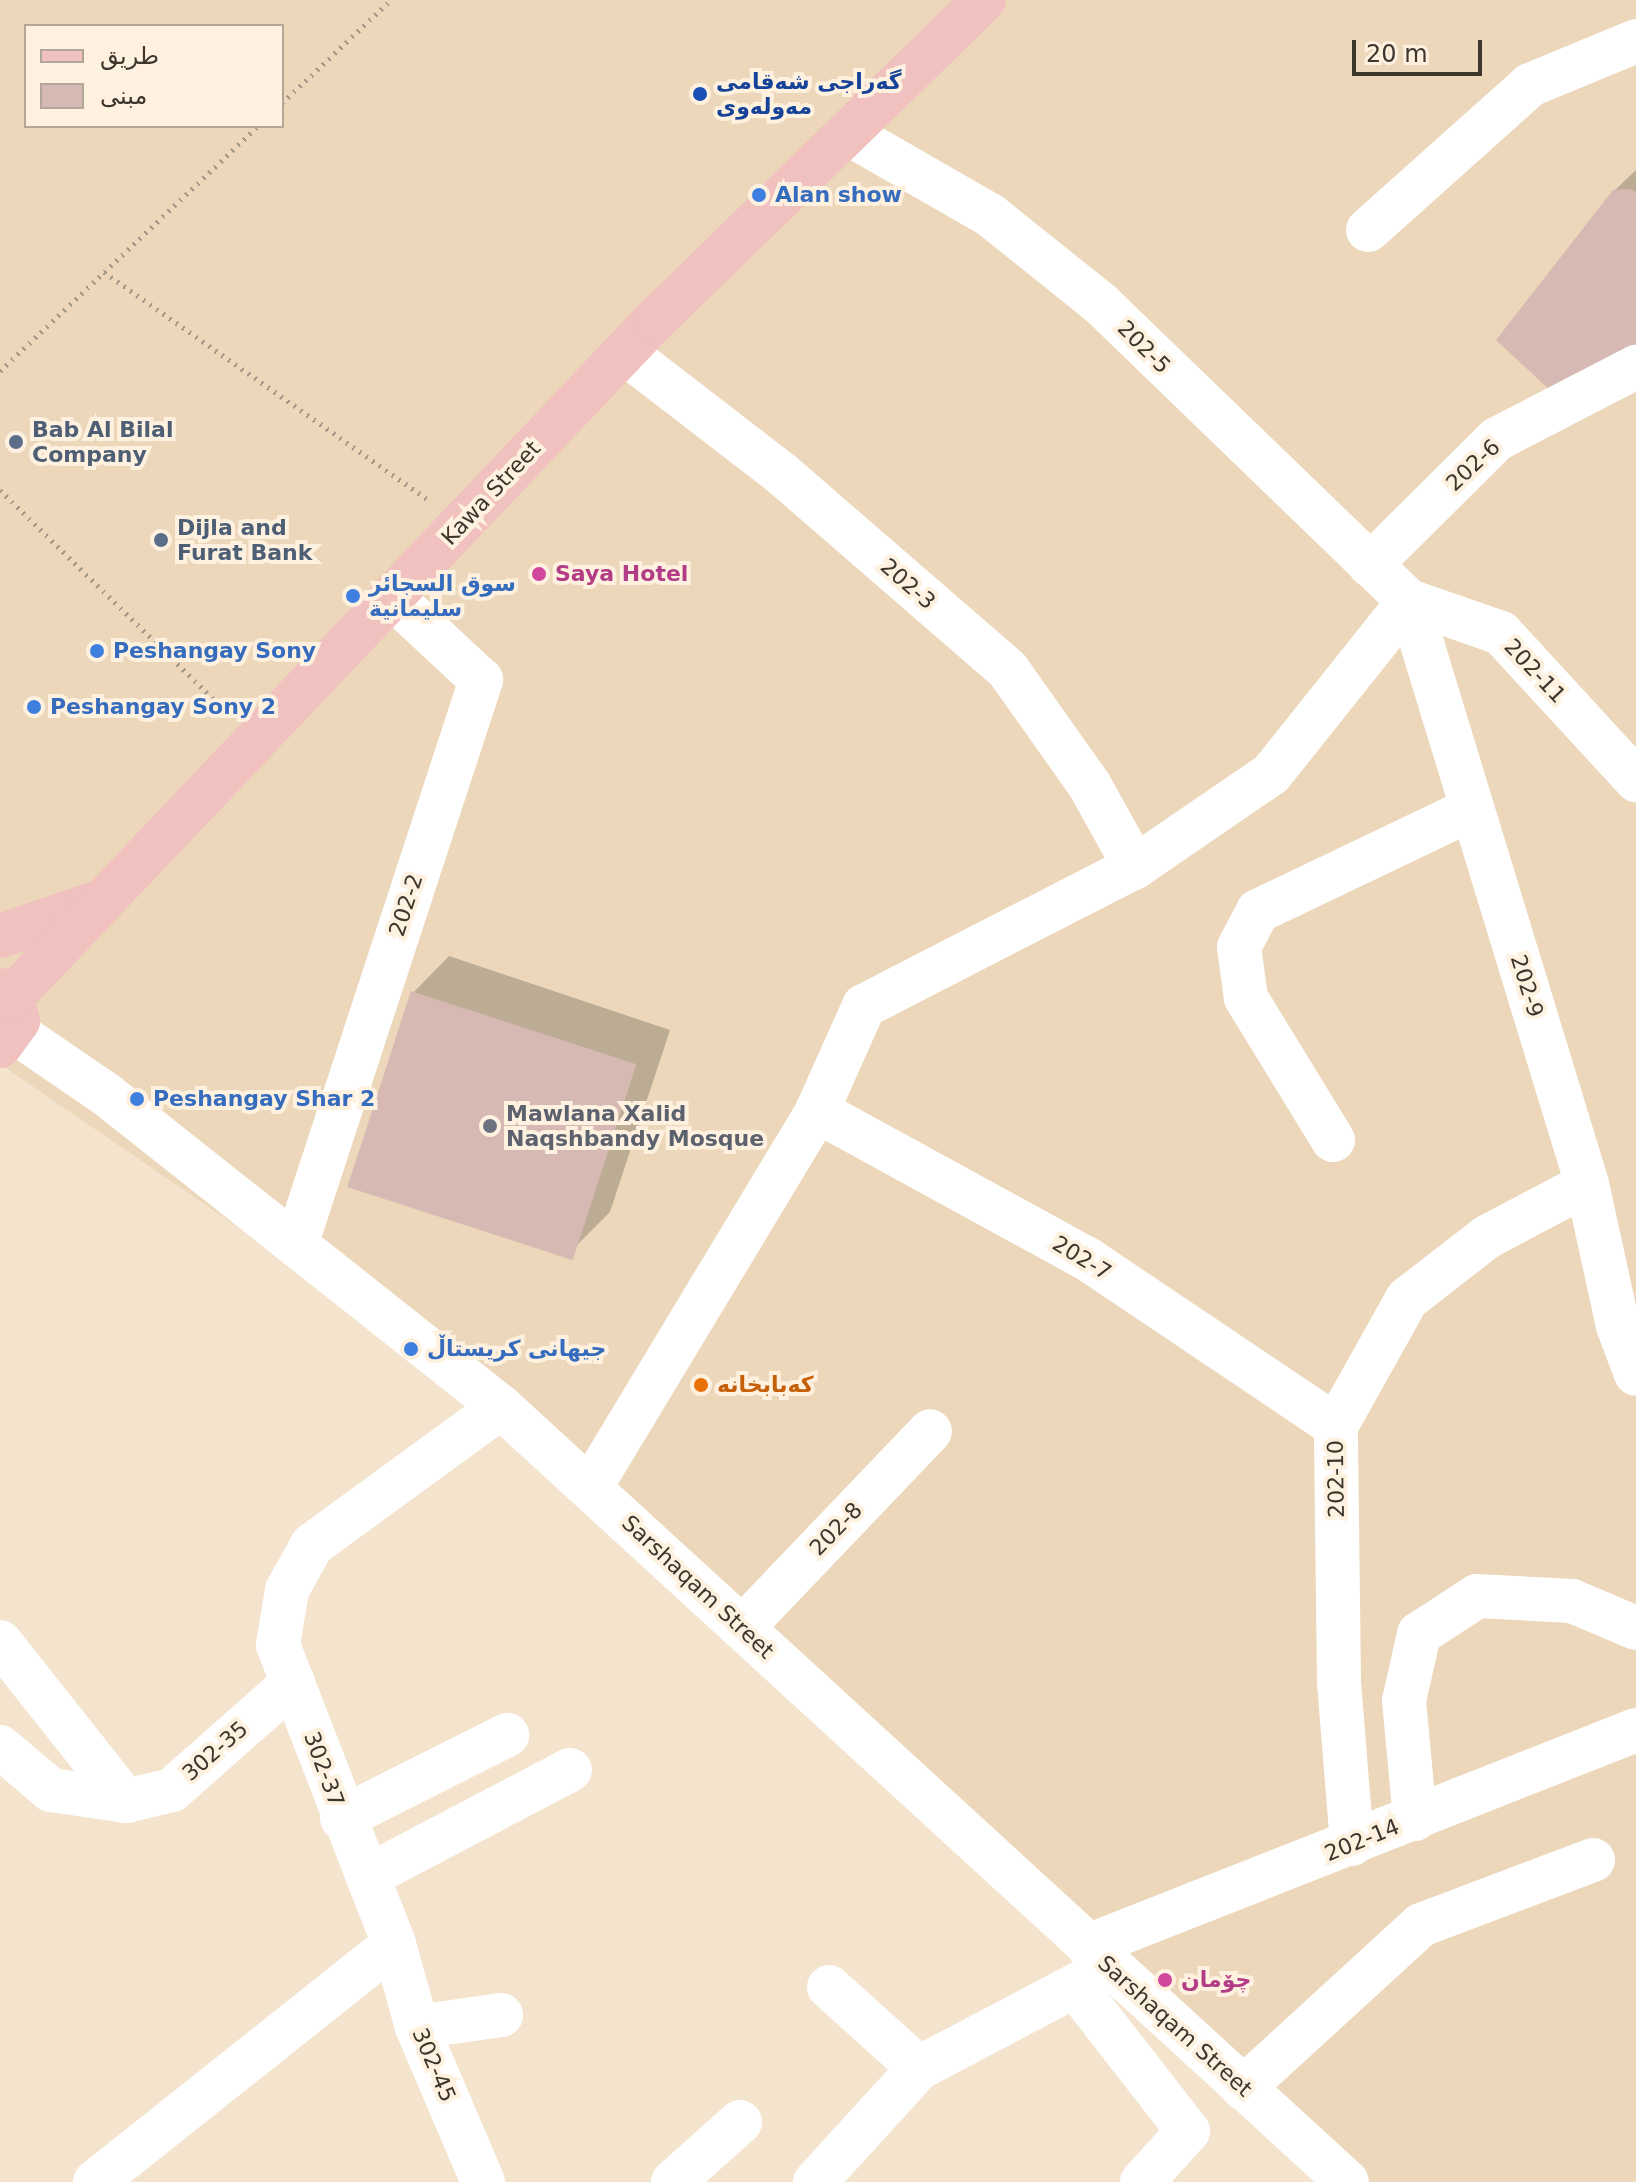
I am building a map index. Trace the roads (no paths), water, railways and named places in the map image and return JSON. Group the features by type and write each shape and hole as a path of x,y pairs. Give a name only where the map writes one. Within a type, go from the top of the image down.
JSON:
{"main road":[{"name":"Kawa Street","path":"7,1016 109,898 256,740 625,353 984,0"},
{"path":"0,936 109,898"}],"street":[{"path":"1368,230 1530,85 1636,41"},
{"name":"202-5","path":"849,134 990,215 1101,304 1409,601"},
{"name":"202-3","path":"625,353 782,474 1008,670 1090,786 1135,867"},
{"name":"202-6","path":"1370,565 1497,439 1636,367"},
{"name":"202-2","path":"296,1245 481,680 393,598"},
{"path":"590,1488 817,1111 864,1006 1135,867 1271,774 1409,601"},
{"name":"202-11","path":"1409,601 1501,633 1636,780"},
{"name":"202-9","path":"1409,601 1587,1184 1618,1326 1636,1374"},
{"path":"1333,1140 1246,998 1239,947 1258,911 1472,809"},
{"name":"Sarshaqam Street","path":"7,1016 501,1407 742,1628 1091,1967 1243,2088 1347,2182"},
{"name":"202-7","path":"817,1111 1086,1258 1336,1426"},
{"name":"202-10","path":"1352,1844 1339,1683 1336,1426 1407,1299 1487,1237 1587,1184"},
{"name":"302-37","path":"394,1944 342,1818 278,1645 287,1590 312,1545 501,1407"},
{"name":"202-8","path":"742,1628 930,1431"},
{"path":"1415,1819 1404,1701 1419,1634 1477,1596 1572,1601 1636,1628"},
{"path":"0,1642 126,1801"},
{"name":"302-35","path":"0,1747 51,1790 126,1801 172,1790 293,1683"},
{"name":"202-14","path":"815,2182 919,2068 1091,1967 1352,1844 1636,1730"},
{"path":"342,1818 507,1735"},
{"path":"368,1876 570,1770"},
{"path":"1243,2088 1421,1925 1593,1860"},
{"path":"95,2182 394,1944"},
{"name":"302-45","path":"394,1944 417,2027 483,2182"},
{"path":"1091,1967 1188,2131 1142,2182"},
{"path":"829,1987 919,2068"},
{"path":"417,2027 501,2015"},
{"path":"673,2182 740,2122"}],"place":[{"name":"گەراجی شەقامی مەولەوی","path":"700,94"},
{"name":"Alan show","path":"759,195"},
{"name":"Bab Al Bilal Company","path":"16,442"},
{"name":"Dijla and Furat Bank","path":"161,540"},
{"name":"Saya Hotel","path":"539,574"},
{"name":"سوق السجائر سليمانية","path":"353,596"},
{"name":"Peshangay Sony","path":"97,651"},
{"name":"Peshangay Sony 2","path":"34,707"},
{"name":"Peshangay Shar 2","path":"137,1099"},
{"name":"Mawlana Xalid Naqshbandy Mosque","path":"490,1126"},
{"name":"جیهانی کریستاڵ","path":"411,1349"},
{"name":"کەبابخانە","path":"701,1385"},
{"name":"چۆمان","path":"1165,1980"}]}
